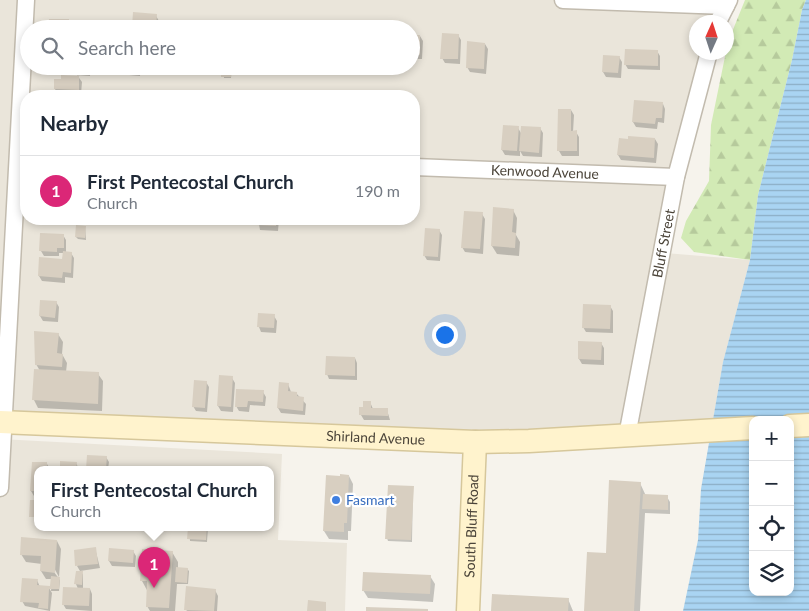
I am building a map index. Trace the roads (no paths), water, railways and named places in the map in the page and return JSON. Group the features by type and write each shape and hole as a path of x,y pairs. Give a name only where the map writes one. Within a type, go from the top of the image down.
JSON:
{"street":[{"path":"25,20 26,0"},
{"path":"563,0 728,3 722,15"},
{"name":"Bluff Street","path":"627,436 676,178 707,60"},
{"path":"24,75 24,90"},
{"path":"0,488 8,195 20,158"},
{"name":"Kenwood Avenue","path":"420,167 676,178"},
{"name":"Shirland Avenue","path":"2,422 475,442 627,436 749,428"},
{"path":"794,426 809,425"},
{"name":"South Bluff Road","path":"468,611 475,442"}],"water":[{"path":"806,0 809,0 809,611 683,611 698,540 701,489 723,362 750,260 758,195 792,60 802,10"}],"place":[{"name":"Fasmart","path":"336,500"},
{"name":"First Pentecostal Church","path":"154,588"}]}
